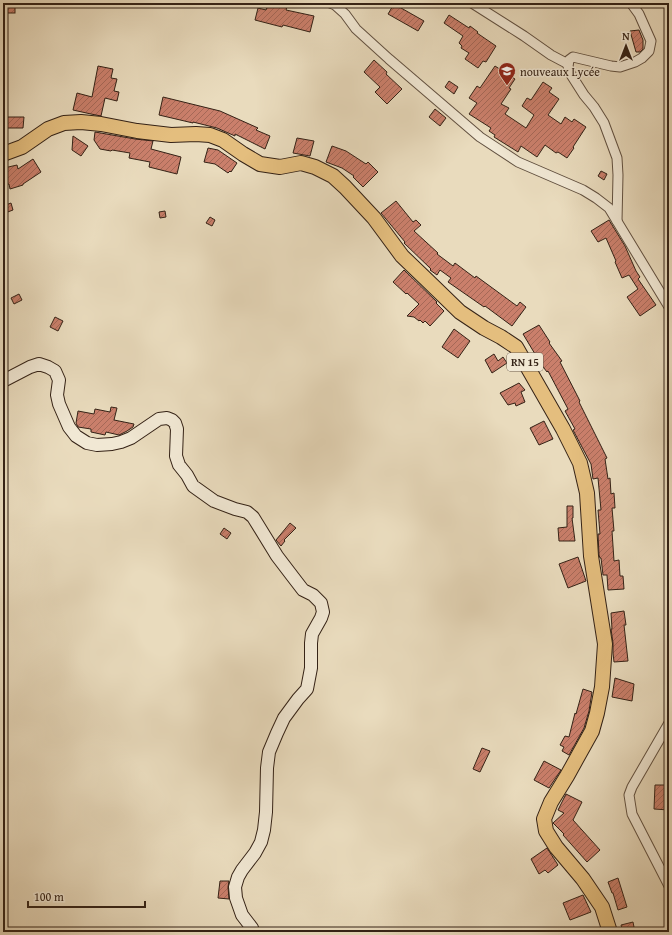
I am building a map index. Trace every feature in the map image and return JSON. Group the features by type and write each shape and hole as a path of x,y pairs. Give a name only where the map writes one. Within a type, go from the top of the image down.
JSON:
{"main road":[{"name":"RN 15","path":"3,154 22,147 48,129 64,123 81,122 171,135 210,135 223,140 242,154 260,164 280,167 301,164 315,167 333,176 344,187 374,218 402,256 460,312 516,347 563,429 580,463 587,493 591,556 605,644 602,687 592,731 551,802 544,820 546,831 556,847 583,879 602,907 610,932"}],"street":[{"path":"330,3 335,5 345,14 356,29 389,59 480,137 518,162 583,190 609,208 669,307"},
{"path":"472,3 551,55 568,64"},
{"path":"617,222 617,158 604,123 570,73 568,64 569,60 573,57 620,67 642,58 649,51 651,41 639,14 631,3"},
{"path":"3,381 39,364 55,371 59,380 57,395 59,404 69,427 76,436 97,445 112,444 131,438 159,419 167,418 172,420 177,429 176,456 179,465 193,486 214,501 247,512 253,517 277,556 303,590 313,595 321,603 323,612 312,634 311,668 307,690 298,699 284,718 269,752 267,768 266,818 261,842 255,853 242,870 235,887 236,898 242,915 252,928 253,932"},
{"path":"669,723 632,787 630,795 632,814 669,886"}],"building":[{"path":"3,3 15,3 15,13 3,13"},
{"path":"268,3 287,7 286,10 314,16 310,32 255,20 258,8 266,10"},
{"path":"394,4 424,21 418,31 388,14"},
{"path":"449,15 469,28 470,26 478,32 477,33 496,46 486,62 483,61 478,68 465,59 469,53 461,48 462,46 459,43 463,36 444,23"},
{"path":"639,30 643,40 643,49 640,52 636,52 630,31"},
{"path":"374,60 402,89 387,104 375,92 380,87 364,72"},
{"path":"98,66 113,69 111,78 117,79 114,91 119,92 117,101 105,98 101,116 73,110 77,93 92,97"},
{"path":"495,66 515,79 509,88 511,89 501,104 509,108 505,114 526,128 534,115 522,106 527,98 531,100 543,82 552,88 549,92 559,99 548,115 561,124 565,117 572,122 574,119 586,127 567,158 558,152 556,153 545,145 537,157 521,146 518,152 494,137 495,135 489,131 491,128 469,114 477,103 469,98 477,86 480,88"},
{"path":"449,81 458,87 454,94 445,87"},
{"path":"163,97 220,111 258,128 256,130 270,136 265,149 235,134 235,136 217,128 159,115"},
{"path":"435,109 446,118 440,126 429,117"},
{"path":"3,117 24,117 23,128 3,128"},
{"path":"95,132 153,141 151,149 181,157 177,174 149,167 150,162 129,158 130,153 100,149 94,140"},
{"path":"73,136 88,146 81,156 72,150"},
{"path":"297,138 314,141 310,156 293,153"},
{"path":"332,146 346,151 366,164 368,162 378,172 363,187 353,177 354,176 342,168 326,162"},
{"path":"208,148 218,150 237,163 231,172 230,171 228,173 215,164 204,162"},
{"path":"33,159 41,172 23,185 10,189 9,184 3,186 4,168 17,165 18,169"},
{"path":"601,171 607,174 604,180 598,176"},
{"path":"396,201 413,222 416,220 421,225 414,231 438,253 437,254 453,266 455,263 475,278 476,276 517,306 520,302 526,307 512,326 448,282 451,278 440,270 437,275 430,270 431,269 404,243 405,242 381,213"},
{"path":"11,203 13,210 5,213 3,206"},
{"path":"165,211 166,217 160,218 159,212"},
{"path":"210,217 215,220 212,226 206,223"},
{"path":"609,220 625,246 640,277 638,279 656,305 640,316 627,297 638,289 629,275 622,278 606,238 598,242 591,231"},
{"path":"404,270 437,302 436,303 444,311 430,326 425,321 423,323 414,317 407,316 419,304 393,282"},
{"path":"19,294 22,300 14,304 11,298"},
{"path":"55,317 63,321 58,331 50,327"},
{"path":"539,325 550,342 549,343 562,361 560,362 607,458 605,459 608,479 610,478 611,494 614,493 615,508 612,508 614,531 612,531 614,561 619,560 620,576 623,576 624,589 608,590 607,575 603,575 601,558 599,555 598,534 600,534 598,510 601,510 598,478 593,479 591,464 565,411 568,409 548,371 547,372 534,355 535,354 523,334"},
{"path":"454,329 470,341 458,358 442,347"},
{"path":"494,354 498,361 503,357 507,363 492,373 485,360"},
{"path":"519,383 525,390 521,392 525,402 516,406 515,403 508,405 500,393"},
{"path":"111,407 117,408 114,420 134,424 133,427 119,435 106,432 105,435 91,432 91,429 78,427 76,423 78,411 94,414 95,409 110,412"},
{"path":"544,421 553,439 539,445 530,428"},
{"path":"567,506 573,506 572,518 575,541 559,541 558,528 567,527"},
{"path":"290,523 296,528 284,540 285,541 281,546 276,540"},
{"path":"224,528 231,533 227,539 220,534"},
{"path":"578,557 586,581 568,588 559,564"},
{"path":"624,611 628,661 614,662 611,613"},
{"path":"615,678 634,684 632,701 612,697"},
{"path":"583,689 592,692 589,711 584,728 569,755 562,751 564,747 560,745 565,736 569,737"},
{"path":"482,748 490,751 480,772 473,769"},
{"path":"544,761 561,770 549,788 534,780"},
{"path":"655,785 669,785 669,810 654,809"},
{"path":"566,794 582,802 573,820 600,850 587,862 553,823 564,813 558,810"},
{"path":"547,848 558,865 548,873 545,870 539,874 531,859"},
{"path":"618,878 627,907 618,910 608,882"},
{"path":"220,881 229,881 229,899 218,898"},
{"path":"583,895 591,912 570,920 563,903"},
{"path":"633,922 635,932 623,932 621,925"}],"place":[{"name":"nouveaux Lycée","path":"507,86"}]}
